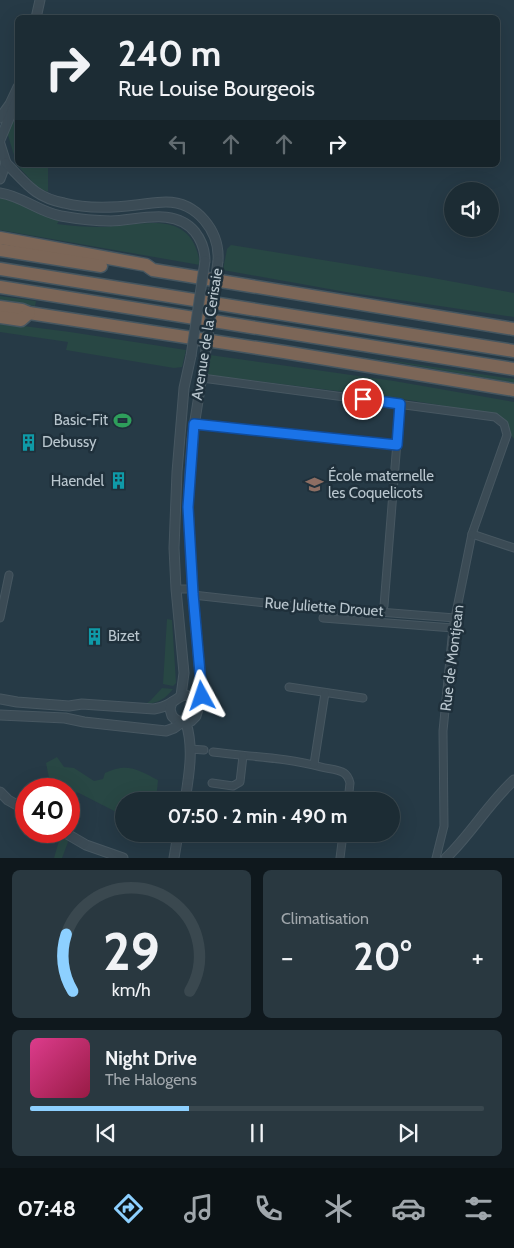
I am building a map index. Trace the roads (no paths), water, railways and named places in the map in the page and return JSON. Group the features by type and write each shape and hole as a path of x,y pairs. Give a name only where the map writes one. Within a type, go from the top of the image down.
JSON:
{"highway":[{"path":"0,238 146,265 153,270 514,329"},
{"path":"0,250 144,273 153,270"},
{"path":"0,269 514,350"},
{"path":"0,286 514,369"},
{"path":"0,307 22,310 29,314 284,352 514,390"},
{"path":"0,317 21,320 29,314"}],"street":[{"path":"37,15 40,0"},
{"path":"0,118 15,93"},
{"path":"0,179 6,163 0,142 15,104"},
{"name":"Avenue de la Cerisaie","path":"6,163 29,188 49,199 64,204 94,207 167,202 180,204 191,209 207,222 215,237 218,261 194,424 188,507 202,696 198,706"},
{"name":"Avenue de la Cerisaie","path":"0,193 16,197 57,216 71,218 110,221 165,216 179,220 188,226 198,237 204,250 205,261 191,356 184,382 176,482 174,563 184,672 180,696"},
{"path":"202,378 400,404 384,606 379,612"},
{"name":"Rue de Montjean","path":"400,404 495,416 504,424 507,435 472,534 453,628 443,731 444,826 436,858"},
{"path":"194,424 397,445"},
{"path":"472,534 514,548"},
{"path":"0,618 9,575"},
{"name":"Rue Juliette Drouet","path":"176,589 205,596 366,614 379,612 455,618"},
{"path":"323,618 453,628"},
{"path":"289,687 363,698"},
{"path":"314,764 325,693"},
{"path":"0,699 69,706 82,704 154,709 164,707 180,696 191,697 198,706 196,716 192,721 166,731 84,722 65,718 0,715"},
{"path":"172,702 170,709 172,716 183,723"},
{"path":"183,723 190,749 186,792"},
{"path":"190,749 204,750"},
{"path":"213,752 243,756 252,755 314,764 338,770 347,776 350,782 349,792"},
{"path":"212,783 233,786 240,782 243,756"},
{"path":"446,858 465,838 495,799 514,780"},
{"path":"0,792 15,804"},
{"path":"80,842 122,858"},
{"path":"174,858 177,842"},
{"path":"340,858 342,842"}],"place":[{"name":"Basic-Fit","path":"122,420"},
{"name":"Debussy","path":"28,442"},
{"name":"Haendel","path":"118,481"},
{"name":"École maternelle les Coquelicots","path":"314,485"},
{"name":"Bizet","path":"94,636"}]}
